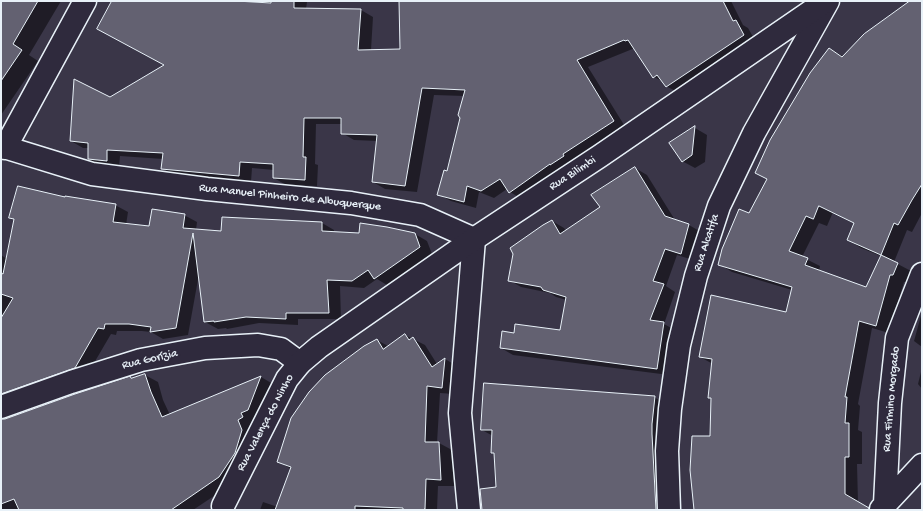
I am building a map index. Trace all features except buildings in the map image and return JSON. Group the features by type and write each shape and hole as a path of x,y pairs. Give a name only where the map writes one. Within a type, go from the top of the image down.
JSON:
{"street":[{"path":"3,147 85,1"},
{"name":"Rua Bilimbi","path":"319,347 474,239 600,156 827,1"},
{"name":"Rua Alcatifa","path":"669,510 667,451 670,409 679,344 696,276 719,206 754,133 827,1"},
{"name":"Rua Manuel Pinheiro de Albuquerque","path":"3,147 92,174 207,189 351,202 420,215 474,239"},
{"path":"469,510 460,413 474,239"},
{"name":"Rua Firmino Morgado","path":"883,507 890,403 898,338 922,274"},
{"name":"Rua Gorízia","path":"1,407 71,382 141,360 205,348 258,345 281,349 300,362"},
{"name":"Rua Valença do Ninho","path":"220,509 287,379 300,362 319,347"},
{"path":"883,507 922,465"}]}
